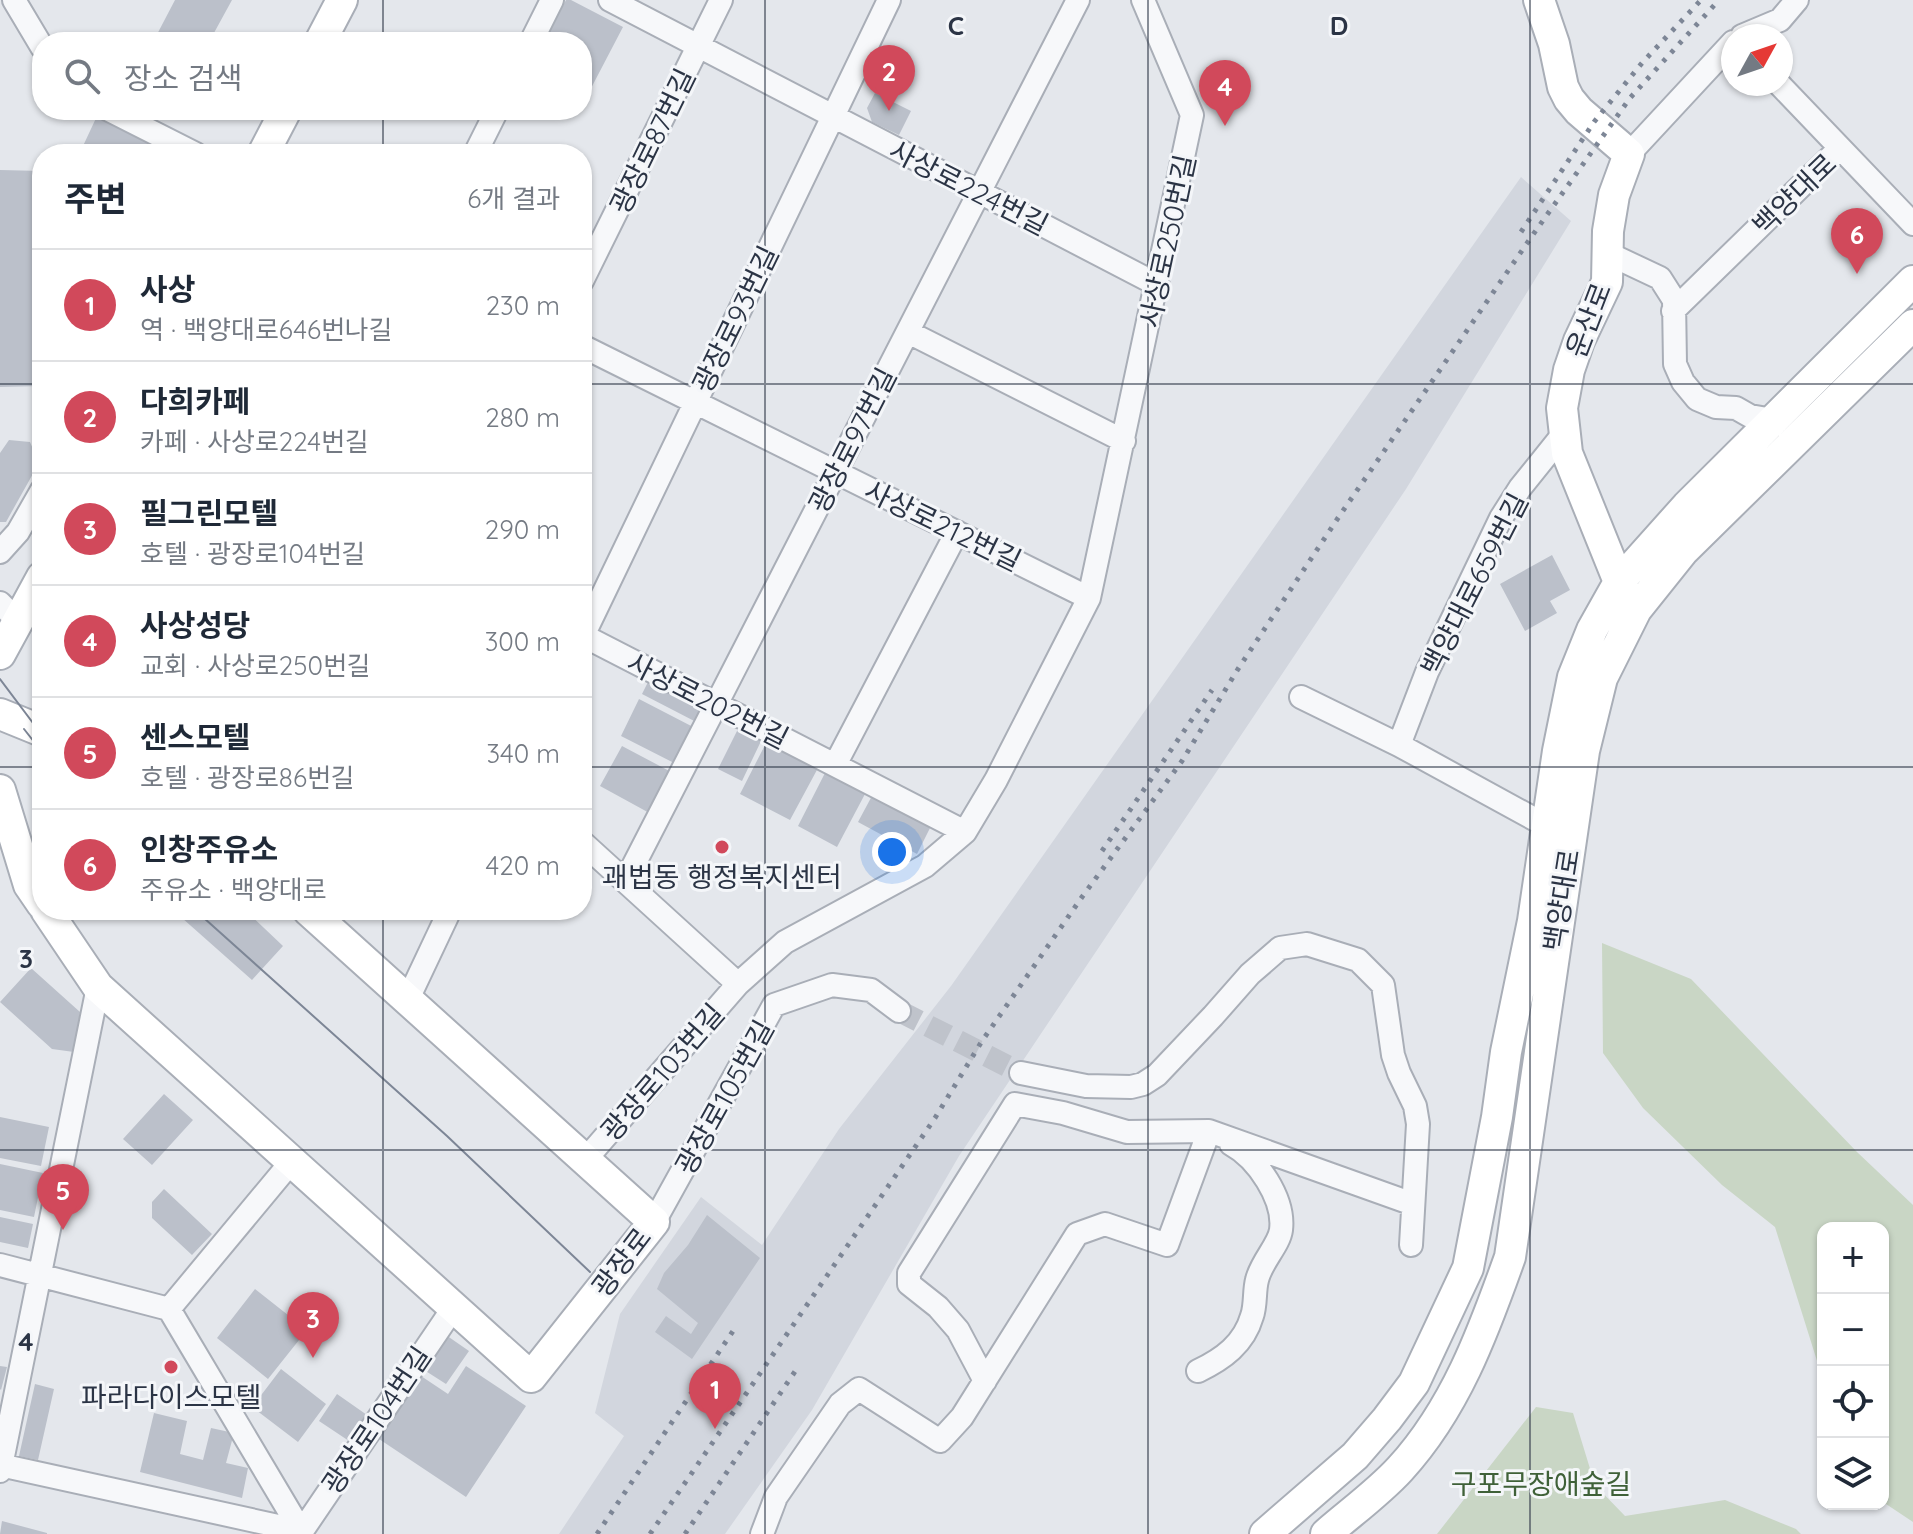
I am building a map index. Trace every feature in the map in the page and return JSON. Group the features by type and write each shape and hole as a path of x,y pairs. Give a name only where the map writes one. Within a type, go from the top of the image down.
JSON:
{"main road":[{"path":"325,32 342,0"},
{"path":"1539,0 1569,99 1629,154"},
{"path":"268,144 281,120"},
{"name":"운산로","path":"1629,154 1614,195 1607,282 1579,341 1569,370 1562,408 1567,453 1619,582 1636,610"},
{"name":"백양대로","path":"1265,1534 1355,1456 1387,1419 1414,1383 1468,1268 1506,1052 1533,921 1573,677 1592,630 1619,582 1687,506 1913,281"},
{"name":"백양대로","path":"1326,1534 1400,1469 1451,1401 1483,1334 1510,1257 1584,751 1602,678 1636,610 1684,550 1913,325"},
{"path":"0,654 9,612 32,588"},
{"path":"0,714 32,727"},
{"path":"0,790 32,889"},
{"name":"광장로","path":"53,920 98,987 531,1377 654,1222 319,920"}],"street":[{"path":"14,0 33,32"},
{"path":"536,32 552,0"},
{"name":"사상로224번길","path":"610,0 1158,285"},
{"name":"광장로87번길","path":"592,261 721,0"},
{"name":"광장로93번길","path":"592,615 889,0"},
{"name":"광장로97번길","path":"626,880 1078,0"},
{"name":"사상로250번길","path":"965,832 996,780 1089,598 1158,285 1192,115 1143,0"},
{"path":"1770,24 1780,20 1797,0"},
{"path":"1629,154 1721,55"},
{"path":"1790,96 1840,148"},
{"path":"129,120 176,144"},
{"path":"480,144 492,120"},
{"name":"백양대로","path":"1673,311 1840,148 1913,224"},
{"path":"1607,253 1660,278 1674,300 1675,364 1683,382 1697,399 1716,407 1736,408 1750,416 1773,420"},
{"path":"908,332 1124,441"},
{"name":"사상로212번길","path":"592,351 1089,598"},
{"name":"백양대로659번길","path":"1399,745 1427,672 1501,518 1520,488 1565,432"},
{"path":"0,552 18,532 32,508"},
{"path":"835,765 957,532"},
{"name":"사상로202번길","path":"592,641 965,832"},
{"path":"1301,697 1399,745 1547,826"},
{"name":"광장로103번길","path":"585,1160 738,984 785,942 925,866 965,832"},
{"path":"592,851 626,880"},
{"name":"광장로103번길","path":"626,880 738,984"},
{"path":"407,1001 445,920"},
{"path":"1021,1073 1086,1086 1131,1087 1143,1084 1157,1075 1250,974 1280,948 1307,944 1358,960 1383,985 1393,1055 1415,1106 1418,1124 1411,1245"},
{"name":"광장로105번길","path":"654,1222 774,1005 832,985 871,990 899,1011"},
{"path":"98,987 0,1467 300,1533"},
{"path":"985,1381 958,1330 938,1307 909,1284 909,1273 1015,1104 1063,1113 1127,1132 1209,1131 1413,1204"},
{"path":"1198,1371 1218,1361 1240,1342 1252,1316 1262,1264 1281,1231 1277,1202 1260,1172 1240,1149 1209,1131"},
{"path":"762,1534 776,1497 840,1404 859,1389 940,1441 962,1417 1077,1234 1105,1224 1167,1245 1209,1131"},
{"path":"169,1309 292,1161"},
{"path":"0,1265 169,1309 300,1533"},
{"name":"광장로104번길","path":"300,1533 454,1307"}],"shaded area":[{"path":"1521,177 1571,221 1406,489 959,1156 812,1410 725,1534 559,1534 624,1436 595,1413 620,1314 701,1197 762,1245 839,1129 951,986"}],"green space":[{"path":"1602,943 1691,979 1857,1152 1913,1205 1913,1522 1889,1506 1889,1222 1817,1222 1817,1361 1775,1227 1722,1185 1643,1108 1603,1053"},
{"name":"구포무장애숲길","path":"1536,1407 1573,1413 1595,1485 1625,1516 1725,1500 1796,1529 1801,1534 1437,1534"}],"building":[{"path":"175,0 232,0 214,32 158,32"},
{"path":"566,0 623,27 592,86 592,32 549,32"},
{"path":"875,93 911,111 899,135 872,122 867,108"},
{"path":"95,120 106,120 157,144 84,144"},
{"path":"0,170 32,171 32,386 0,387"},
{"path":"9,440 30,442 32,447 32,476 6,522 0,522 0,453"},
{"path":"1552,555 1570,590 1550,601 1557,613 1525,631 1500,584"},
{"path":"652,674 710,704 700,724 642,694"},
{"path":"639,699 697,729 678,765 621,736"},
{"path":"739,727 762,739 742,781 718,769"},
{"path":"767,741 818,768 790,820 740,794"},
{"path":"622,746 675,774 653,815 600,786"},
{"path":"825,773 865,794 837,847 798,826"},
{"path":"873,794 931,826 917,854 858,822"},
{"path":"184,920 256,920 283,946 252,980"},
{"path":"31,968 80,1012 74,1052 52,1049 0,1002"},
{"path":"164,1094 193,1120 152,1165 123,1139"},
{"path":"0,1117 49,1127 41,1166 0,1158"},
{"path":"0,1164 43,1173 34,1217 0,1210"},
{"path":"164,1189 212,1234 192,1255 152,1218 152,1202"},
{"path":"707,1215 760,1258 692,1359 655,1332 666,1316 691,1334 698,1323 657,1289 664,1273 688,1245"},
{"path":"0,1217 33,1224 28,1248 0,1242"},
{"path":"255,1289 307,1330 268,1379 217,1338"},
{"path":"443,1333 469,1351 446,1384 421,1368"},
{"path":"0,1366 7,1367 1,1390 0,1389"},
{"path":"466,1366 526,1406 466,1497 376,1437 418,1374 448,1394"},
{"path":"281,1369 326,1404 298,1442 252,1407"},
{"path":"35,1384 54,1389 38,1460 19,1456"},
{"path":"337,1394 367,1415 349,1441 319,1421"},
{"path":"154,1413 187,1421 180,1454 203,1460 211,1428 234,1433 226,1463 248,1468 242,1498 140,1472"},
{"path":"2,1521 47,1533 47,1534 0,1534"}],"tunnel":[{"path":"899,1011 1021,1073"}],"tram line":[{"path":"0,679 32,722"},
{"path":"24,729 32,739"},
{"path":"206,920 447,1136 590,1272"}],"railway":[{"path":"1521,232 1594,122 1642,63 1701,0"},
{"path":"650,1534 935,1118 982,1041 1182,761 1238,669 1338,518 1532,236 1630,98 1719,0"},
{"path":"1102,851 1212,690"},
{"path":"597,1534 737,1325"},
{"path":"685,1534 796,1370"}],"place":[{"name":"다희카페","path":"889,111"},
{"name":"사상성당","path":"1225,126"},
{"name":"인창주유소","path":"1857,274"},
{"name":"괘법동 행정복지센터","path":"722,847"},
{"name":"센스모텔","path":"63,1230"},
{"name":"필그린모텔","path":"313,1358"},
{"name":"파라다이스모텔","path":"171,1367"},
{"name":"사상","path":"715,1429"}]}
